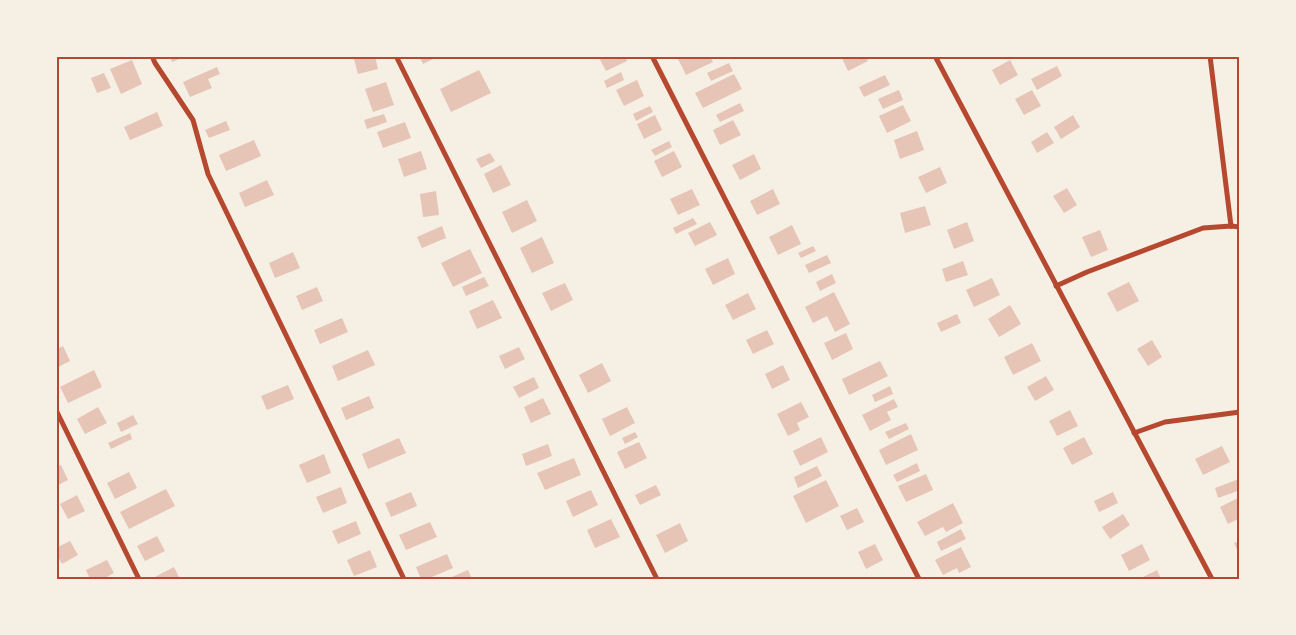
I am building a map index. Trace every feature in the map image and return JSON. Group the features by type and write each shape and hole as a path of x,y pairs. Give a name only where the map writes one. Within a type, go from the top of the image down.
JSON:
{"street":[{"path":"152,56 193,120 208,174 404,579"},
{"path":"396,56 658,579"},
{"path":"652,56 919,579"},
{"path":"935,56 1212,579"},
{"path":"1210,56 1231,226"},
{"path":"1056,286 1087,272 1203,228 1240,227"},
{"path":"56,410 139,579"},
{"path":"1134,433 1165,422 1240,412"}],"building":[{"path":"170,56 186,56 172,62"},
{"path":"375,56 378,69 358,74 354,59"},
{"path":"419,56 439,56 423,64"},
{"path":"598,56 625,56 627,61 606,71"},
{"path":"684,56 710,56 713,62 686,75 678,59"},
{"path":"841,56 866,56 868,61 848,71"},
{"path":"132,60 142,84 121,94 110,69"},
{"path":"1010,60 1018,75 1000,85 992,70"},
{"path":"729,63 733,71 711,81 707,73"},
{"path":"1057,66 1062,76 1037,90 1031,79"},
{"path":"217,67 220,74 208,79 212,88 190,97 183,82"},
{"path":"479,70 491,93 451,112 440,89"},
{"path":"621,72 624,80 607,88 604,81"},
{"path":"104,73 111,88 97,93 91,78"},
{"path":"734,74 742,89 703,108 695,93"},
{"path":"885,75 890,85 864,97 859,87"},
{"path":"637,80 644,96 624,106 616,90"},
{"path":"386,82 394,105 373,112 365,89"},
{"path":"899,90 903,100 883,109 878,99"},
{"path":"1032,90 1041,106 1024,115 1015,99"},
{"path":"740,103 744,111 720,122 716,115"},
{"path":"903,105 911,121 887,133 879,116"},
{"path":"650,106 653,112 636,121 633,114"},
{"path":"157,112 163,126 130,140 124,127"},
{"path":"384,114 387,122 367,129 364,120"},
{"path":"655,115 662,130 644,139 637,124"},
{"path":"1073,115 1080,127 1061,139 1054,127"},
{"path":"733,120 741,135 720,145 713,130"},
{"path":"226,121 230,130 209,138 205,130"},
{"path":"405,122 411,138 383,148 377,132"},
{"path":"917,131 924,150 900,159 894,140"},
{"path":"1047,132 1054,143 1037,153 1031,142"},
{"path":"254,140 261,156 226,171 219,155"},
{"path":"669,141 672,147 655,156 651,150"},
{"path":"421,151 427,169 404,177 398,159"},
{"path":"674,151 682,167 662,177 654,161"},
{"path":"490,153 495,161 481,168 476,159"},
{"path":"754,154 761,169 740,180 732,165"},
{"path":"501,165 511,185 493,193 484,174"},
{"path":"940,167 947,183 926,193 918,177"},
{"path":"267,180 274,195 245,207 239,193"},
{"path":"1067,188 1077,205 1064,213 1053,196"},
{"path":"692,189 700,205 678,215 670,199"},
{"path":"773,189 780,204 757,215 750,201"},
{"path":"436,191 439,215 423,217 420,194"},
{"path":"527,200 537,221 512,233 502,212"},
{"path":"925,206 931,225 905,233 900,213"},
{"path":"693,218 697,224 676,234 673,228"},
{"path":"710,222 717,235 695,246 688,233"},
{"path":"967,222 974,241 954,249 947,230"},
{"path":"792,225 801,244 778,255 769,237"},
{"path":"442,226 446,238 422,248 417,237"},
{"path":"1100,230 1108,250 1091,257 1082,237"},
{"path":"542,237 554,263 532,273 520,248"},
{"path":"813,246 816,251 801,258 798,253"},
{"path":"470,249 482,273 453,287 441,263"},
{"path":"293,252 300,268 275,278 269,263"},
{"path":"827,255 831,263 809,273 805,265"},
{"path":"728,258 735,274 713,285 705,269"},
{"path":"963,261 968,275 946,282 942,269"},
{"path":"832,274 836,283 820,291 816,282"},
{"path":"484,277 489,286 466,296 462,287"},
{"path":"992,278 1000,295 974,307 966,290"},
{"path":"1129,282 1139,301 1117,312 1107,293"},
{"path":"565,283 573,300 551,311 542,293"},
{"path":"317,287 323,301 302,310 296,296"},
{"path":"834,292 850,324 835,332 827,316 813,323 805,307"},
{"path":"748,293 756,309 733,320 725,305"},
{"path":"493,300 502,318 477,329 469,311"},
{"path":"1010,305 1021,324 999,337 988,319"},
{"path":"957,314 961,323 941,332 937,323"},
{"path":"342,318 348,332 320,344 314,330"},
{"path":"767,330 774,344 753,354 746,340"},
{"path":"846,333 853,349 832,360 824,343"},
{"path":"1152,340 1162,357 1148,366 1137,349"},
{"path":"1032,343 1041,361 1013,375 1004,357"},
{"path":"63,346 70,361 56,368 56,350"},
{"path":"519,347 525,359 505,369 499,356"},
{"path":"368,350 375,365 338,381 332,366"},
{"path":"880,361 888,376 849,395 842,379"},
{"path":"602,363 611,381 588,393 579,375"},
{"path":"783,365 790,380 772,389 765,374"},
{"path":"94,370 102,387 68,403 60,387"},
{"path":"1046,376 1054,390 1035,401 1027,387"},
{"path":"534,377 539,388 519,398 513,387"},
{"path":"288,385 294,399 267,410 261,396"},
{"path":"890,386 893,394 875,402 872,395"},
{"path":"369,396 374,408 346,420 341,408"},
{"path":"543,398 551,414 531,423 524,407"},
{"path":"894,399 898,407 887,412 891,420 870,431 862,415"},
{"path":"801,402 809,417 797,423 800,430 788,436 777,414"},
{"path":"98,407 107,423 85,434 77,419"},
{"path":"627,407 635,423 610,436 602,419"},
{"path":"1070,410 1078,426 1057,436 1049,421"},
{"path":"133,415 138,424 121,432 117,423"},
{"path":"906,423 909,429 889,439 885,432"},
{"path":"635,432 638,437 625,444 622,438"},
{"path":"130,433 132,439 111,449 108,443"},
{"path":"911,434 918,450 886,465 879,450"},
{"path":"821,437 828,452 800,466 793,451"},
{"path":"1084,437 1093,454 1072,465 1063,448"},
{"path":"399,438 406,453 368,469 362,454"},
{"path":"639,442 647,458 625,469 617,452"},
{"path":"548,444 552,456 526,466 522,454"},
{"path":"1222,446 1230,462 1203,475 1195,459"},
{"path":"324,454 331,473 307,483 299,465"},
{"path":"574,458 581,475 545,490 537,473"},
{"path":"917,463 920,471 897,482 893,475"},
{"path":"61,465 68,480 56,486 56,467"},
{"path":"817,466 822,476 798,488 794,477"},
{"path":"129,472 137,488 115,499 107,483"},
{"path":"926,474 933,490 906,502 898,486"},
{"path":"1239,479 1240,490 1218,498 1215,488"},
{"path":"826,480 839,506 806,523 793,496"},
{"path":"656,485 661,495 640,505 635,495"},
{"path":"341,487 347,503 323,513 316,497"},
{"path":"166,489 175,506 129,529 120,512"},
{"path":"591,490 598,505 573,517 566,501"},
{"path":"411,492 417,506 391,517 385,503"},
{"path":"1113,492 1118,503 1099,512 1094,501"},
{"path":"77,495 85,511 68,519 60,504"},
{"path":"1240,497 1240,518 1228,524 1220,507"},
{"path":"953,503 963,523 946,532 943,527 925,536 917,522"},
{"path":"857,508 864,522 847,530 840,516"},
{"path":"1123,514 1130,525 1110,539 1102,527"},
{"path":"611,519 620,537 595,548 587,530"},
{"path":"356,521 361,534 338,544 332,531"},
{"path":"430,522 437,537 406,550 399,535"},
{"path":"680,523 688,541 665,553 656,535"},
{"path":"961,529 966,539 941,551 937,542"},
{"path":"157,536 165,551 145,561 137,546"},
{"path":"70,541 78,555 62,564 56,553 56,548"},
{"path":"1240,541 1240,556 1234,543"},
{"path":"875,544 883,560 866,569 858,552"},
{"path":"1142,544 1150,560 1129,571 1121,555"},
{"path":"961,547 971,567 959,573 957,568 943,575 935,560"},
{"path":"370,550 377,567 354,576 347,560"},
{"path":"447,554 453,568 427,579 421,579 416,567"},
{"path":"107,560 114,573 103,579 90,579 86,570"},
{"path":"174,567 180,579 151,579"},
{"path":"468,570 471,577 468,579 447,579"},
{"path":"1157,570 1161,579 1139,579"}]}
